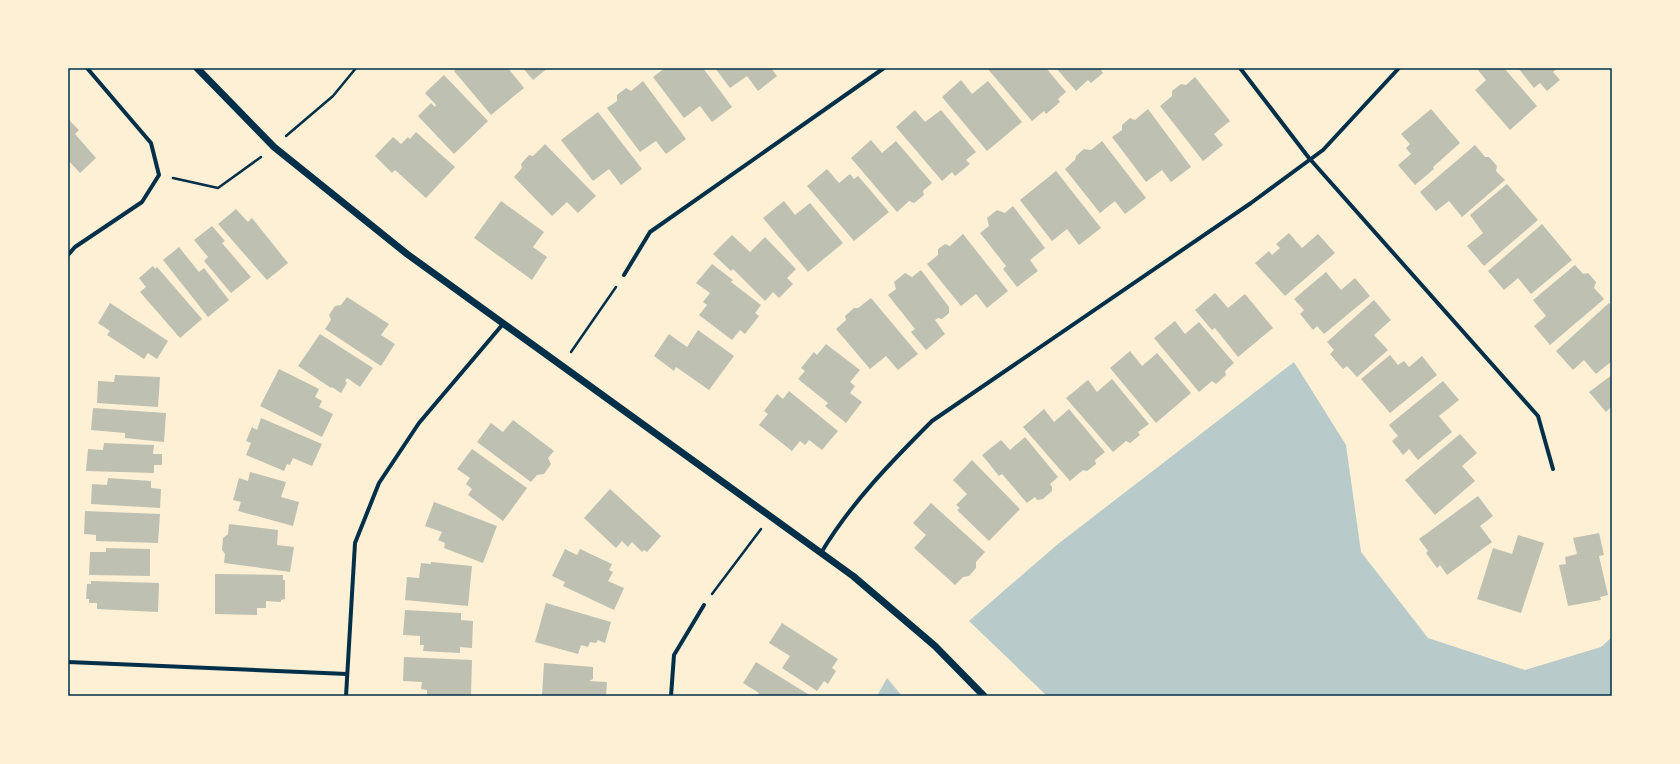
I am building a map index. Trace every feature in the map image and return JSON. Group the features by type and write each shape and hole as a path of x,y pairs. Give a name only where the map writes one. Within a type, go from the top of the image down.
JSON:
{"street":[{"path":"68,255 75,247 142,202 158,176 151,143 87,68"},
{"path":"197,68 274,147 407,254 853,576 935,646 984,696"},
{"path":"624,275 650,232 884,68"},
{"path":"1240,68 1309,158 1538,416 1553,469"},
{"path":"821,553 831,536 888,465 932,421 1250,203 1309,158 1323,150 1399,68"},
{"path":"346,696 355,543 379,483 419,423 504,324"},
{"path":"671,696 674,655 704,605"},
{"path":"68,662 347,674"}],"path":[{"path":"158,176 218,188 274,147 332,96 356,68"},
{"path":"561,366 600,313 624,275"},
{"path":"704,605 770,516"}],"shaded area":[{"path":"1294,362 1346,445 1361,552 1428,638 1525,670 1601,647 1612,637 1612,696 1047,696 969,621 1058,544"},
{"path":"887,678 902,696 877,696"}],"building":[{"path":"457,68 508,68 524,88 491,115 454,71"},
{"path":"523,68 548,68 533,80"},
{"path":"665,68 703,68 732,107 712,122 700,106 684,118 653,77"},
{"path":"715,68 771,68 777,76 758,91 747,76 730,88"},
{"path":"987,68 1046,68 1066,92 1058,99 1060,102 1046,114 1044,111 1032,121"},
{"path":"1056,68 1103,68 1101,70 1103,73 1091,83 1088,80 1076,91"},
{"path":"1481,68 1504,68 1537,106 1510,130 1475,90 1486,80 1478,70"},
{"path":"1518,68 1558,68 1553,72 1560,80 1547,91 1540,83 1534,88"},
{"path":"444,75 488,121 454,154 418,116 431,103 435,107 436,105 425,93"},
{"path":"1195,77 1230,121 1214,134 1223,145 1203,161 1160,106 1172,96 1172,91 1181,84 1186,85"},
{"path":"961,80 972,94 988,81 1022,122 987,151 942,97"},
{"path":"643,81 686,139 666,154 656,141 640,152 607,108 617,101 617,95 626,88 631,91"},
{"path":"1148,109 1191,167 1171,182 1162,170 1146,182 1112,137 1122,130 1122,125 1130,118 1135,120"},
{"path":"1431,109 1460,143 1433,167 1434,169 1415,185 1398,165 1411,154 1406,148 1410,144 1401,134"},
{"path":"915,110 925,122 941,110 976,152 966,160 970,164 955,176 952,172 942,181 896,127"},
{"path":"598,112 642,169 621,185 609,169 593,181 561,140"},
{"path":"68,119 79,130 75,134 96,158 80,173 68,160"},
{"path":"416,132 455,167 426,198 395,170 392,173 375,156 393,137 401,144 408,137 410,139"},
{"path":"871,140 882,153 896,141 932,183 923,191 924,195 914,203 909,201 897,212 851,158"},
{"path":"1102,141 1146,198 1125,214 1115,201 1100,213 1065,169 1084,149 1091,150"},
{"path":"545,144 596,196 578,213 567,202 552,216 514,177 522,168 521,164 529,155 533,156"},
{"path":"1475,145 1485,157 1489,157 1497,166 1496,171 1505,180 1462,217 1449,201 1436,211 1420,192"},
{"path":"827,169 839,183 850,174 854,179 858,176 889,212 854,241 807,186"},
{"path":"1056,171 1101,228 1079,245 1067,229 1052,241 1020,200"},
{"path":"1507,184 1538,220 1484,266 1467,246 1483,233 1470,215"},
{"path":"501,201 544,232 533,247 547,257 532,280 474,238"},
{"path":"784,201 795,215 810,203 843,243 808,272 763,218"},
{"path":"1013,206 1045,248 1030,260 1038,271 1017,287 1003,269 1006,266 980,233 989,226 987,218 997,210 1005,213"},
{"path":"236,209 248,222 252,218 288,263 267,280 218,224"},
{"path":"1542,224 1572,260 1531,294 1518,278 1504,290 1488,271"},
{"path":"212,226 225,241 222,243 251,277 231,293 204,261 208,257 194,240"},
{"path":"1289,233 1302,248 1318,234 1335,253 1285,296 1255,263 1269,251 1272,255 1280,248 1276,244"},
{"path":"963,234 1008,291 987,308 976,294 961,306 927,264 938,255 938,249 945,244 950,246"},
{"path":"732,235 750,252 765,237 796,269 787,278 793,284 779,298 773,292 765,301 733,269 731,271 713,254"},
{"path":"179,247 199,272 204,268 229,300 208,317 163,260"},
{"path":"712,264 733,280 731,282 761,305 755,313 759,316 745,334 740,330 732,340 699,315 707,305 703,302 710,293 696,283"},
{"path":"1575,265 1583,274 1588,273 1596,282 1594,288 1604,299 1550,345 1534,326 1546,316 1533,300"},
{"path":"153,266 155,269 157,267 202,319 180,338 140,292 146,287 139,278"},
{"path":"921,270 949,307 949,313 942,319 938,318 935,320 945,334 926,350 911,332 915,329 888,295 896,289 894,282 905,273 912,277"},
{"path":"1326,272 1341,290 1355,278 1370,296 1324,334 1317,326 1313,330 1300,314 1304,310 1294,299"},
{"path":"1215,293 1228,308 1245,294 1273,328 1238,357 1215,328 1212,330 1195,310"},
{"path":"347,297 389,324 381,335 395,344 381,366 325,329 331,320 329,315 335,306 341,305"},
{"path":"871,298 918,354 898,370 886,356 870,369 836,329 846,320 845,316 854,308 858,308"},
{"path":"1374,300 1391,320 1374,335 1388,350 1357,377 1347,366 1343,369 1330,354 1334,350 1327,342"},
{"path":"110,303 168,341 157,359 148,353 144,359 107,335 110,331 98,323"},
{"path":"1609,303 1612,307 1612,361 1596,374 1584,360 1573,370 1556,351"},
{"path":"1175,321 1185,334 1199,322 1234,363 1225,371 1226,375 1216,384 1212,381 1199,392 1154,338"},
{"path":"698,330 734,356 709,390 676,367 674,371 654,356 669,334 687,347"},
{"path":"320,334 373,368 360,387 347,378 345,381 347,383 341,393 298,366"},
{"path":"826,344 860,370 850,382 855,386 850,393 862,402 846,423 825,406 828,403 798,379 805,371 801,368 814,352 817,355"},
{"path":"1130,351 1142,366 1157,353 1191,393 1156,423 1110,368"},
{"path":"1390,355 1398,365 1404,361 1409,367 1422,356 1437,375 1390,413 1361,379"},
{"path":"279,369 319,389 315,397 322,401 319,407 333,414 322,437 260,406"},
{"path":"115,375 160,377 158,407 97,403 98,381 114,382"},
{"path":"1612,375 1612,406 1606,412 1589,392"},
{"path":"1112,379 1149,424 1138,432 1140,435 1130,443 1126,441 1113,452 1066,398 1088,380 1097,392"},
{"path":"1443,381 1459,400 1439,416 1452,432 1418,460 1409,449 1403,455 1392,441 1398,436 1389,425"},
{"path":"789,391 838,431 822,450 809,440 805,445 800,441 792,451 759,425 768,414 764,411 777,394 783,399"},
{"path":"93,408 166,413 164,442 125,438 125,433 91,430"},
{"path":"1044,409 1054,422 1069,409 1105,452 1095,460 1096,464 1087,471 1083,470 1070,481 1023,427"},
{"path":"261,418 322,444 312,466 293,458 290,465 287,464 284,471 246,455 251,443 246,441 252,427 257,430"},
{"path":"513,420 554,451 548,458 551,464 544,474 537,475 531,482 477,442 491,423 503,432"},
{"path":"1460,434 1477,453 1462,466 1475,481 1435,515 1405,480"},
{"path":"1025,437 1058,477 1050,484 1052,491 1043,499 1037,500 1035,497 1027,503 1002,474 999,476 982,455 1001,440 1010,450"},
{"path":"104,443 154,445 153,454 162,454 162,465 154,465 154,473 86,471 88,449 103,450"},
{"path":"472,449 527,488 503,521 468,495 472,489 466,484 470,478 457,469"},
{"path":"972,460 1020,509 989,541 957,510 960,508 956,505 967,494 953,480"},
{"path":"250,472 286,482 281,497 299,502 293,526 238,511 241,502 233,500 239,478 248,481"},
{"path":"108,478 151,481 151,488 161,489 160,508 91,504 92,484 107,485"},
{"path":"610,489 661,536 647,552 644,550 642,552 632,542 628,547 622,541 616,548 584,518"},
{"path":"1478,496 1493,516 1480,526 1492,542 1447,575 1440,565 1437,568 1426,553 1428,551 1419,539"},
{"path":"434,502 497,526 483,563 444,548 445,543 438,540 442,532 425,526"},
{"path":"931,503 985,552 976,562 976,568 969,576 963,577 955,585 914,548 926,535 913,523"},
{"path":"85,511 160,514 158,543 96,541 96,535 84,534"},
{"path":"229,524 278,530 277,545 294,547 290,572 224,563 225,554 222,550 223,538 228,534"},
{"path":"1599,533 1604,555 1599,556 1608,595 1600,597 1601,600 1568,606 1559,565 1566,564 1565,557 1577,554 1573,538"},
{"path":"1518,535 1544,543 1521,613 1477,599 1493,548 1512,554"},
{"path":"106,548 150,549 150,576 89,575 90,552 106,552"},
{"path":"565,549 577,555 580,549 612,564 609,570 613,572 608,581 624,588 614,610 563,586 565,582 552,576"},
{"path":"431,562 472,566 468,606 405,600 407,577 419,578 421,563 431,564"},
{"path":"215,574 283,575 283,580 285,580 285,599 281,600 281,602 266,601 266,608 257,608 257,615 215,614"},
{"path":"91,581 159,583 158,612 97,609 97,603 89,603 89,599 86,599 87,584 91,584"},
{"path":"546,603 611,622 605,643 598,640 596,643 590,642 588,647 581,645 578,654 535,642"},
{"path":"405,610 461,613 461,620 473,621 472,648 460,647 460,653 423,651 424,645 420,645 420,636 403,635"},
{"path":"782,623 838,659 832,668 836,671 828,684 824,681 817,691 782,668 790,656 769,643"},
{"path":"404,657 472,660 471,696 427,696 427,690 421,689 422,682 403,681"},
{"path":"756,662 811,696 757,696 759,693 743,683"},
{"path":"544,663 593,667 593,679 589,681 607,682 606,696 542,696"}]}
